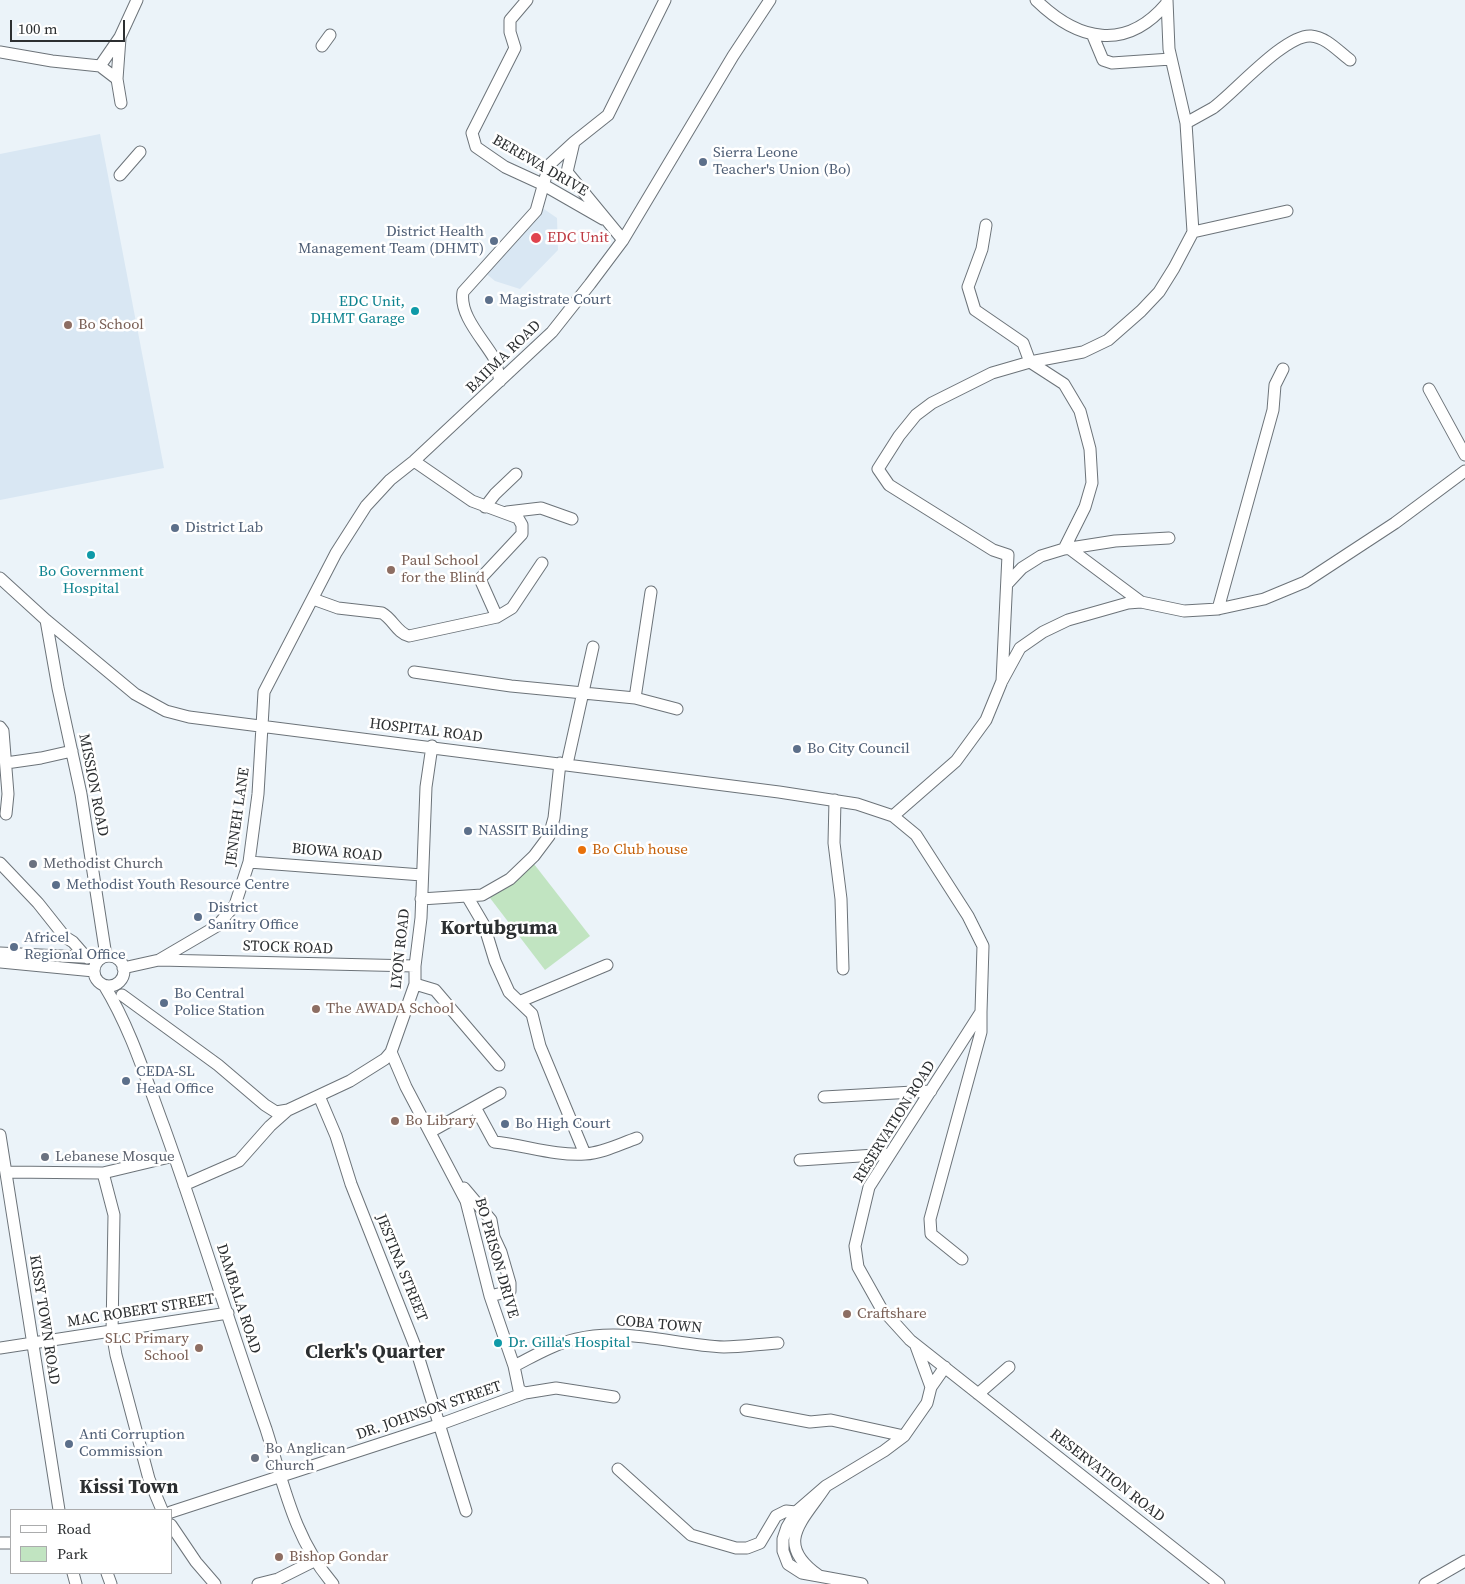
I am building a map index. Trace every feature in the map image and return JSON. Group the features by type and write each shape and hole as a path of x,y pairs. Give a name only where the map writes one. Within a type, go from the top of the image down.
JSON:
{"street":[{"path":"100,66 120,37 137,0"},
{"name":"BEREWA DRIVE","path":"527,0 510,20 515,48 472,133 476,147 505,166 542,184 603,219"},
{"path":"500,381 495,360 461,301 463,292 536,211 542,184 549,165 608,115 665,0"},
{"name":"BAIIMA ROAD","path":"264,726 261,711 264,692 302,615 313,599 336,553 366,506 390,480 414,461 552,332 623,240 733,56 770,0"},
{"path":"1036,0 1050,13 1093,36 1128,33 1156,16 1167,1"},
{"path":"1002,681 1008,555 993,550 890,485 878,469 899,436 916,415 932,403 992,373 1030,362 1082,352 1108,340 1159,292 1193,232 1186,123 1171,59 1167,1"},
{"path":"322,46 330,35"},
{"path":"1186,123 1213,108 1262,64 1293,42 1310,35 1324,40 1350,60"},
{"path":"1093,36 1103,60 1112,63 1171,59"},
{"path":"120,37 117,79 121,103"},
{"path":"0,52 52,61 100,66 117,79"},
{"path":"574,142 567,172 603,219 623,240"},
{"path":"120,175 140,152"},
{"path":"1193,232 1287,211"},
{"path":"986,225 982,249 968,287 975,310 1023,344 1030,362 1064,384 1080,411 1090,450 1092,483 1085,507 1067,549"},
{"path":"1218,609 1272,410 1275,385 1283,369"},
{"path":"1428,389 1465,455"},
{"path":"414,461 472,501 485,507 507,512 518,518 522,525 522,534 480,579 497,617"},
{"path":"1067,549 1140,602 1184,612 1218,609 1264,599 1306,582 1395,523 1465,472"},
{"path":"485,507 495,494 516,474"},
{"path":"507,512 540,508 572,519"},
{"path":"1008,582 1022,568 1041,556 1067,549 1115,541 1168,538"},
{"path":"313,599 338,608 382,613 389,616 403,634 409,636 497,617 512,608 542,564"},
{"name":"HOSPITAL ROAD","path":"0,578 46,620 135,694 166,711 189,718 432,746 835,800 857,804 893,816"},
{"path":"635,698 651,592"},
{"path":"962,1259 931,1234 930,1219 981,1032 983,946 968,916 916,835 893,816 956,761 986,720 1002,681 1020,648 1043,632 1068,620 1140,602"},
{"name":"MISSION ROAD","path":"46,620 81,794 104,957"},
{"path":"421,899 482,895 510,879 534,856 549,836 564,764 593,648"},
{"path":"414,672 511,686 635,698 677,709"},
{"name":"JENNEH LANE","path":"159,960 192,943 225,919 235,904 249,862 264,726"},
{"path":"0,727 3,731 6,763 8,794 6,814"},
{"name":"LYON ROAD","path":"390,1052 415,984 415,966 421,918 426,787 432,746"},
{"path":"6,763 72,751"},
{"path":"835,800 834,843 841,899 844,969"},
{"name":"BIOWA ROAD","path":"249,862 422,875"},
{"path":"0,863 38,903 65,937 73,942 85,964"},
{"path":"467,896 484,926 495,961 509,992 532,1014 540,1046 585,1154"},
{"path":"0,953 85,964"},
{"path":"0,962 85,964 104,957 118,959 123,968 120,980 114,984 104,984"},
{"path":"123,968 159,960"},
{"name":"STOCK ROAD","path":"159,960 415,966"},
{"name":"DAMBALA ROAD","path":"85,964 97,980 104,984 124,1018 228,1313 282,1477 292,1516 314,1561 333,1584"},
{"path":"520,1001 607,964"},
{"name":"DAMBALA ROAD","path":"120,980 124,1018"},
{"path":"415,984 435,990 499,1065"},
{"path":"122,994 218,1065 276,1112 288,1110 350,1081 390,1052"},
{"name":"RESERVATION ROAD","path":"981,1012 870,1187 856,1246 858,1267 881,1308 916,1346 1220,1584"},
{"name":"BO PRISON DRIVE","path":"390,1052 466,1201 490,1296 514,1366 518,1390 525,1394"},
{"path":"824,1097 931,1091"},
{"path":"430,1132 500,1093"},
{"name":"JESTINA STREET","path":"319,1096 336,1136 351,1184 415,1346 466,1510"},
{"path":"265,1105 270,1126"},
{"path":"475,1107 494,1142 521,1145 548,1152 585,1154 637,1138"},
{"path":"184,1185 239,1161 270,1126 288,1110"},
{"name":"KISSY TOWN ROAD","path":"0,1134 59,1509"},
{"path":"800,1160 890,1154"},
{"path":"7,1172 103,1173 174,1156"},
{"path":"103,1173 114,1215 112,1332 138,1442 149,1480 162,1509"},
{"path":"454,1178 491,1220 494,1237 502,1252 510,1283 510,1291 490,1296"},
{"name":"MAC ROBERT STREET","path":"0,1348 228,1313"},
{"name":"COBA TOWN","path":"514,1366 554,1346 577,1338 636,1336 724,1347 778,1343"},
{"path":"916,1346 931,1387"},
{"path":"862,1584 802,1573 788,1564 783,1552 783,1540 787,1527 796,1512 826,1486 884,1451 904,1436 927,1402 931,1387 945,1367"},
{"path":"978,1394 1009,1367"},
{"name":"DR. JOHNSON STREET","path":"172,1512 282,1477 525,1394 556,1388 614,1397"},
{"path":"746,1410 810,1422 831,1420 904,1436"},
{"path":"618,1469 691,1535 736,1548 747,1548 760,1543 776,1516 786,1511 796,1512"},
{"path":"818,1575 804,1565 794,1548 793,1537 826,1486"},
{"path":"172,1526 196,1562 216,1584"},
{"path":"258,1584 278,1579 314,1561"},
{"path":"1425,1584 1465,1561"}],"shaded area":[{"name":"Bo School","path":"100,134 164,468 0,500 0,154"},
{"name":"EDC Unit","path":"541,207 557,218 558,250 520,289 495,281 484,272"}],"green space":[{"path":"534,864 590,936 545,970 490,898"}],"place":[{"name":"Sierra Leone Teacher's Union (Bo)","path":"703,162"},
{"name":"EDC Unit","path":"536,238"},
{"name":"District Health Management Team (DHMT)","path":"494,241"},
{"name":"Magistrate Court","path":"489,300"},
{"name":"EDC Unit, DHMT Garage","path":"415,311"},
{"name":"Bo School","path":"68,325"},
{"name":"District Lab","path":"175,528"},
{"name":"Bo Government Hospital","path":"91,555"},
{"name":"Paul School for the Blind","path":"391,570"},
{"name":"Bo City Council","path":"797,749"},
{"name":"NASSIT Building","path":"468,831"},
{"name":"Bo Club house","path":"582,850"},
{"name":"Methodist Church","path":"33,864"},
{"name":"Methodist Youth Resource Centre","path":"56,885"},
{"name":"District Sanitry Office","path":"198,917"},
{"name":"Africel Regional Office","path":"14,947"},
{"name":"Bo Central Police Station","path":"164,1003"},
{"name":"The AWADA School","path":"316,1009"},
{"name":"CEDA-SL Head Office","path":"126,1081"},
{"name":"Bo Library","path":"395,1121"},
{"name":"Bo High Court","path":"505,1124"},
{"name":"Lebanese Mosque","path":"45,1157"},
{"name":"Craftshare","path":"847,1314"},
{"name":"Dr. Gilla's Hospital","path":"498,1343"},
{"name":"SLC Primary School","path":"199,1348"},
{"name":"Anti Corruption Commission","path":"69,1444"},
{"name":"Bo Anglican Church","path":"255,1458"},
{"name":"Bishop Gondar","path":"279,1557"}],"district":[{"name":"Kortubguma","path":"499,929"},
{"name":"Clerk's Quarter","path":"375,1353"},
{"name":"Kissi Town","path":"129,1488"}]}
